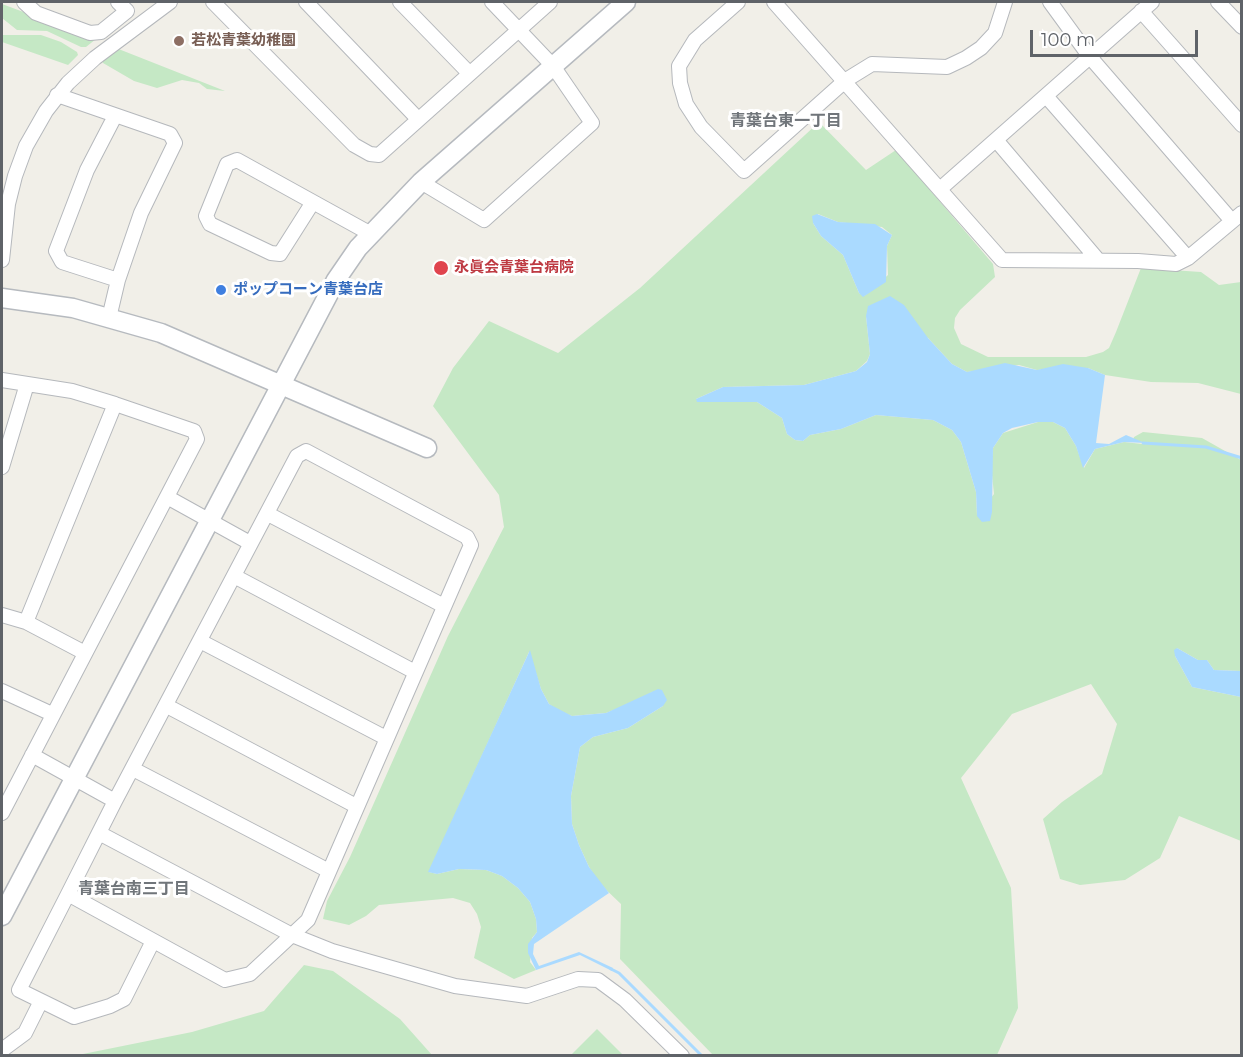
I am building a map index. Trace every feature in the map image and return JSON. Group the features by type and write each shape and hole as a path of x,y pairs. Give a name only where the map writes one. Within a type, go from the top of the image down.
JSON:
{"street":[{"path":"24,2 36,13 90,33 100,32 128,11 118,2"},
{"path":"2,260 8,204 15,176 26,146 57,95 95,58 170,2"},
{"path":"213,2 354,145 379,155 550,2"},
{"path":"306,2 418,119"},
{"path":"400,2 469,73"},
{"path":"421,182 484,220 592,123 553,66 492,2"},
{"path":"2,916 336,280 371,234 421,182 626,2"},
{"path":"738,2 695,40 679,66 680,83 686,104 701,127 744,171 846,80 872,64 947,67 966,58 981,48 995,33 1005,2"},
{"path":"774,2 846,80 1002,260 1176,264 1188,258 1237,217 1090,57 1050,2"},
{"path":"940,189 1152,2"},
{"path":"1218,2 1242,27"},
{"path":"1141,12 1242,125"},
{"path":"57,95 170,134 175,143 141,213 118,280 109,318"},
{"path":"1046,96 1188,258"},
{"path":"116,116 87,170 56,251 63,262 118,280"},
{"path":"996,140 1098,261"},
{"path":"313,202 280,254 271,253 210,224 206,216 227,164 237,160 371,234"},
{"path":"2,298 73,308 161,333 427,448"},
{"path":"2,380 72,392 114,404 194,431 197,439 2,813"},
{"path":"2,467 27,384"},
{"path":"26,622 114,404"},
{"path":"68,894 225,980 250,974 308,920 471,544 467,537 306,451 297,456 115,801 19,990 74,1017 124,999 153,941"},
{"path":"167,497 250,543"},
{"path":"268,514 444,606"},
{"path":"234,576 415,672"},
{"path":"2,615 26,622 85,653"},
{"path":"200,641 386,738"},
{"path":"2,691 52,714"},
{"path":"167,706 356,806"},
{"path":"32,755 115,801"},
{"path":"133,769 329,871"},
{"path":"99,833 292,935 332,951 455,986 527,996 567,982 598,980 625,1000 682,1056"},
{"path":"2,1050 25,1033 41,1001"}],"green space":[{"path":"2,4 96,39 86,47 81,47 47,31 17,30 2,18"},
{"path":"2,35 41,35 61,42 78,55 68,65 2,42"},
{"path":"116,48 225,91 207,89 199,83 182,80 157,88 134,81 103,63 102,59"},
{"path":"819,122 866,170 896,150 993,264 995,277 960,310 955,318 954,328 961,344 988,357 1086,357 1103,352 1109,348 1141,268 1201,272 1219,285 1241,282 1241,394 1198,383 1151,382 1105,375 1088,368 1037,370 1019,365 967,372 952,364 928,338 866,316 870,354 867,361 856,371 804,385 723,387 696,399 757,402 782,418 787,434 795,440 803,441 810,435 841,429 876,415 933,420 952,430 961,442 976,492 977,516 994,494 991,466 993,448 1003,433 1038,422 1053,422 1065,428 1076,446 1084,468 1095,449 1124,442 1142,444 1142,442 1133,440 1143,432 1202,438 1241,460 1241,671 1214,670 1207,660 1198,660 1177,648 1175,656 1192,687 1241,697 1241,841 1179,816 1160,858 1125,880 1080,885 1060,879 1043,819 1062,802 1102,774 1117,724 1091,684 1012,714 961,778 1011,888 1018,1008 997,1055 713,1055 620,959 621,904 599,883 589,867 572,824 571,796 580,747 593,737 628,728 663,706 652,692 637,701 606,713 572,716 557,710 549,704 541,689 529,652 429,872 437,874 459,869 486,870 502,876 518,888 530,902 536,919 537,932 532,938 530,962 536,970 514,979 474,958 481,927 477,914 470,903 453,898 379,905 366,916 349,925 323,919 327,901 350,857 448,636 504,527 499,495 433,406 453,368 489,321 558,353 640,288","holes":["818,214 838,222 882,227 892,235 887,246 888,275 864,296 859,293 843,255 821,236 813,223"]},
{"path":"304,965 333,971 400,1019 432,1055 78,1055 192,1032 264,1011"},
{"path":"597,1029 623,1055 571,1055"}],"water":[{"path":"817,214 838,222 875,224 892,235 887,246 886,282 863,297 859,293 843,255 821,236 813,223 812,216"},
{"path":"890,296 904,305 928,338 952,364 967,372 1005,363 1037,370 1063,364 1088,368 1105,375 1096,443 1109,444 1126,435 1145,443 1124,442 1095,449 1083,468 1076,446 1065,428 1053,422 1038,422 1012,428 1003,433 993,448 992,512 990,521 982,522 977,516 976,492 961,442 952,430 933,420 876,415 841,429 810,435 803,441 795,440 787,434 782,418 757,402 697,402 696,399 723,387 804,385 856,371 867,362 870,354 866,316 868,306"},
{"path":"1177,648 1198,660 1207,660 1214,670 1241,671 1241,697 1192,687 1175,656 1174,650"},
{"path":"530,650 541,689 549,704 572,716 606,713 658,689 662,690 667,700 663,706 628,728 593,737 580,747 571,796 572,824 589,867 609,893 534,944 533,954 539,966 579,952 613,968 612,971 580,955 536,970 528,953 528,944 537,932 536,919 530,902 518,888 502,876 486,870 459,869 437,874 428,872"}],"waterway":[{"path":"1143,443 1206,447 1242,458"},
{"path":"611,969 619,973 702,1056"}],"place":[{"name":"若松青葉幼稚園","path":"179,41"},
{"name":"永眞会青葉台病院","path":"441,268"},
{"name":"ポップコーン青葉台店","path":"221,290"}],"district":[{"name":"青葉台東一丁目","path":"786,121"},
{"name":"青葉台南三丁目","path":"134,889"}]}
